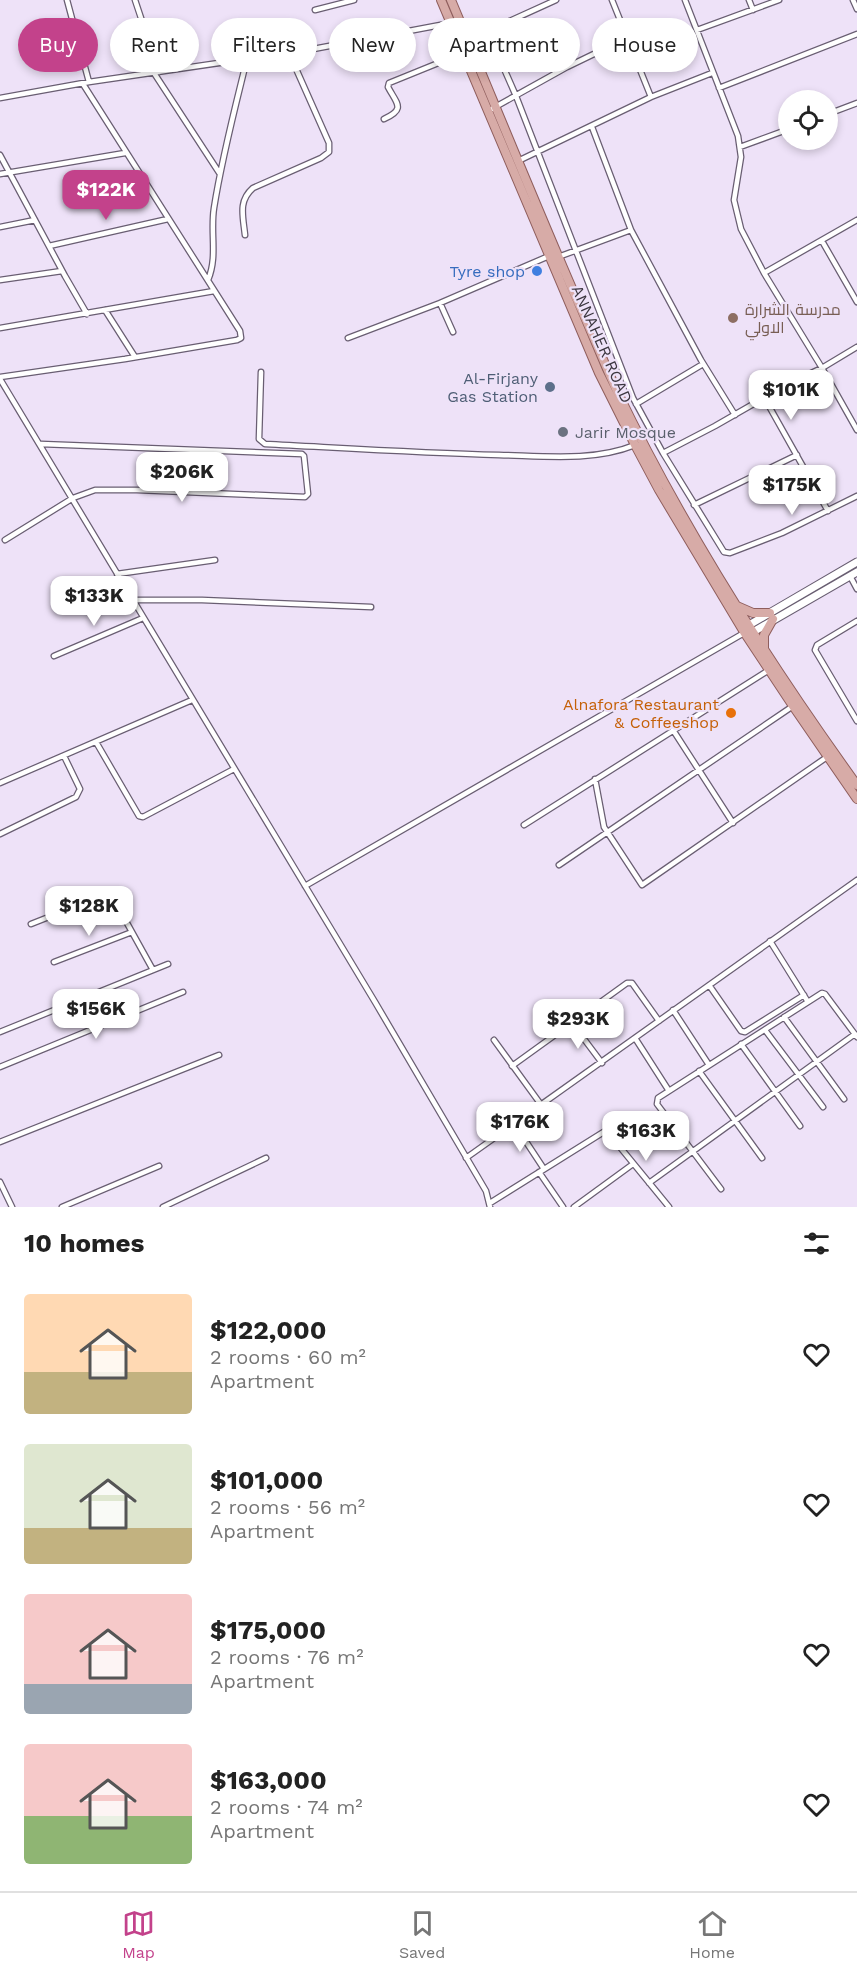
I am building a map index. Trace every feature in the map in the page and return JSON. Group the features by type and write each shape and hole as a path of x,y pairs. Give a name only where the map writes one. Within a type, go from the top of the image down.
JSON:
{"main road":[{"name":"ANNAHER ROAD","path":"441,0 448,18"},
{"name":"ANNAHER ROAD","path":"451,0 459,18"},
{"name":"ANNAHER ROAD","path":"473,72 518,162 616,390 642,441 737,606 769,670 857,798"},
{"name":"ANNAHER ROAD","path":"479,72 549,256 599,373 635,445 659,490 748,630 766,652 857,785"},
{"path":"748,630 857,562"},
{"path":"737,606 753,613 772,616 853,574"},
{"path":"766,652 764,634 772,616"}],"street":[{"path":"67,0 86,83 125,153 240,331 241,338 0,378 486,1191 490,1205 626,1118"},
{"path":"135,0 156,73 220,174"},
{"path":"315,10 354,0"},
{"path":"518,18 556,0"},
{"path":"612,0 619,18"},
{"path":"685,0 692,18"},
{"path":"749,0 753,10"},
{"path":"698,30 779,0"},
{"path":"853,0 857,9"},
{"path":"317,48 428,28"},
{"path":"698,33 712,74 738,136 741,157 735,191 736,209 741,229 764,273 857,430"},
{"path":"719,88 857,34"},
{"path":"492,109 592,55"},
{"path":"0,98 211,65"},
{"path":"384,119 396,114 398,110 388,87 389,83 428,67"},
{"path":"208,280 215,256 213,212 244,72"},
{"path":"245,235 243,207 245,195 253,188 321,158 329,152 329,143 297,72"},
{"path":"506,72 636,404 663,453 724,552 728,554 777,535 857,496"},
{"path":"641,72 651,97"},
{"path":"518,162 592,128 651,97 712,74"},
{"path":"838,110 857,103"},
{"path":"592,128 631,230 703,364 735,415"},
{"path":"740,147 778,133"},
{"path":"0,174 125,153"},
{"path":"0,155 87,314"},
{"path":"49,246 168,219"},
{"path":"0,227 35,220"},
{"path":"764,273 857,220"},
{"path":"558,257 631,230"},
{"path":"822,241 857,302"},
{"path":"348,338 441,303 549,256"},
{"path":"0,280 62,271"},
{"path":"0,328 214,291"},
{"path":"441,303 453,332"},
{"path":"105,310 135,357"},
{"path":"663,453 857,347"},
{"path":"636,404 703,364"},
{"path":"261,372 259,439 265,444 465,454 562,456 617,452 635,445"},
{"path":"765,399 828,511"},
{"path":"5,540 73,498 95,490 305,497 308,494 303,455 40,444"},
{"path":"194,492 195,451"},
{"path":"694,505 797,455"},
{"path":"117,574 215,560"},
{"path":"853,574 857,589"},
{"path":"133,600 202,600 371,607"},
{"path":"54,656 143,618"},
{"path":"857,621 818,645 815,650 857,722"},
{"path":"305,886 748,630"},
{"path":"524,825 769,670"},
{"path":"0,783 192,700"},
{"path":"559,866 793,706"},
{"path":"673,730 734,823"},
{"path":"96,742 139,816 143,817 234,769"},
{"path":"0,834 80,793 64,756"},
{"path":"596,779 604,825 642,885 827,757"},
{"path":"466,1158 857,880"},
{"path":"32,924 107,894 116,899 153,970"},
{"path":"54,962 132,932"},
{"path":"770,941 808,1002"},
{"path":"0,1032 168,964"},
{"path":"512,1066 630,982 659,1021"},
{"path":"709,984 740,1029 745,1032 804,995"},
{"path":"0,1067 183,992"},
{"path":"649,1183 693,1152 816,1062 856,1035 823,993 658,1098 657,1104 693,1152 721,1189"},
{"path":"673,1010 709,1065"},
{"path":"784,1017 844,1099"},
{"path":"572,1023 602,1063"},
{"path":"765,1030 823,1107"},
{"path":"635,1038 669,1091"},
{"path":"494,1040 542,1106"},
{"path":"741,1044 800,1126"},
{"path":"0,1142 219,1055"},
{"path":"699,1071 762,1158"},
{"path":"515,1125 563,1207"},
{"path":"606,1130 669,1207"},
{"path":"163,1207 266,1158"},
{"path":"574,1207 633,1164"},
{"path":"62,1207 159,1166"},
{"path":"0,1182 12,1207"}],"place":[{"name":"Tyre shop","path":"537,271"},
{"name":"مدرسة الشرارة الاولي","path":"733,318"},
{"name":"Al-Firjany Gas Station","path":"550,387"},
{"name":"Jarir Mosque","path":"563,432"},
{"name":"Alnafora Restaurant & Coffeeshop","path":"731,713"}]}
